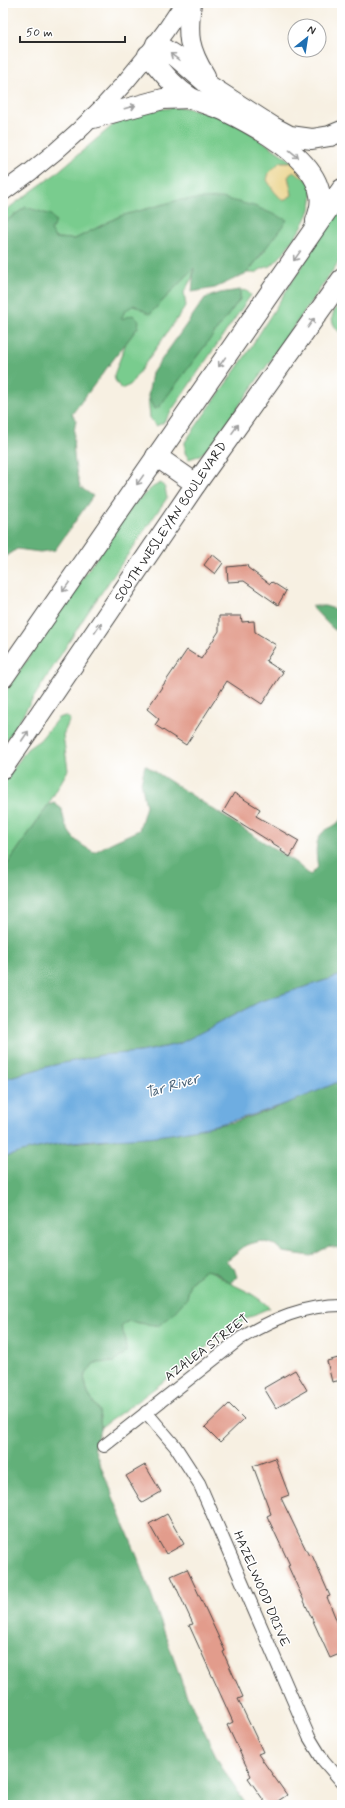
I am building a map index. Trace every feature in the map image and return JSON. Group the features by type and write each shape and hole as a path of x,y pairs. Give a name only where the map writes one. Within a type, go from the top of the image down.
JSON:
{"highway":[{"path":"191,3 189,36 193,56 211,87"},
{"path":"152,50 175,56 211,87 273,127 290,136 312,139 330,136 342,131"},
{"path":"152,50 169,80 191,98 246,122 284,146 309,169 317,183 320,196 319,210 312,233"},
{"path":"93,118 163,99 191,98"},
{"path":"3,678 342,189"},
{"name":"SOUTH WESLEYAN BOULEVARD","path":"3,768 196,484 342,279"},
{"path":"156,456 196,484"}],"main road":[{"path":"3,192 46,160 93,118 152,50 184,3"}],"street":[{"name":"AZALEA STREET","path":"104,1446 241,1338 259,1327 292,1312 309,1308 342,1305"},
{"name":"HAZELWOOD DRIVE","path":"146,1412 175,1446 199,1483 309,1737 323,1760 342,1782"}],"green space":[{"path":"181,107 207,112 233,121 293,162 280,162 269,173 283,201 292,195 288,177 293,171 311,182 312,200 307,216 294,239 272,265 261,269 256,273 247,273 266,249 120,216 75,239 55,238 43,220 35,212 26,207 3,223 3,212 54,175 119,120 139,111"},
{"path":"222,198 254,206 287,220 247,273 215,288 192,292 194,268 150,314 134,305 125,311 121,319 133,315 139,321 138,327 72,414 76,420 74,429 74,454 80,487 93,496 55,550 40,552 17,549 3,558 3,223 26,207 51,215 56,222 51,230 55,238 75,239 120,216 179,200"},
{"path":"342,205 342,257 210,448 198,456 189,459 185,453 185,442 246,355 321,235"},
{"path":"194,268 192,278 184,292 186,306 130,385 121,389 115,380 114,375 126,343 138,327 120,319 125,311 134,304 150,314"},
{"path":"240,290 247,291 251,295 163,423 156,426 150,418 148,396 154,409 159,407 240,299"},
{"path":"240,290 240,299 159,407 154,409 148,396 152,373 205,298 220,293"},
{"path":"342,300 342,335 334,325 332,317 335,309"},
{"path":"161,483 165,488 167,498 86,615 3,746 3,695 133,504 153,487"},
{"path":"311,606 325,606 338,610 342,608 342,636 330,626"},
{"path":"65,716 70,719 63,735 68,770 48,805 3,871 3,784 27,749 40,740 58,718"},
{"path":"145,765 296,863 310,875 318,867 316,849 319,837 324,831 337,824 342,818 342,975 261,1001 179,1044 140,1052 102,1055 50,1066 3,1079 3,871 48,805 54,803 62,809 65,824 76,840 94,852 139,830 146,806 141,782"},
{"path":"342,1080 342,1253 339,1248 329,1246 311,1256 283,1252 275,1245 261,1241 246,1245 226,1261 234,1268 237,1277 230,1283 215,1272 205,1270 190,1283 187,1298 170,1317 158,1326 128,1321 121,1327 126,1340 126,1353 114,1362 94,1363 84,1377 88,1394 99,1411 101,1427 94,1447 141,1566 185,1691 221,1766 247,1805 3,1805 3,1158 23,1151 59,1144 170,1134 234,1122 273,1109"},
{"path":"205,1270 216,1274 251,1294 270,1308 259,1312 223,1334 180,1369 101,1427 99,1411 88,1394 84,1377 94,1363 114,1362 126,1340 121,1327 128,1321 157,1326 187,1298 190,1283"}],"sand":[{"path":"280,162 293,162 311,182 293,171 288,177 292,195 283,201 267,180 269,173"}],"water":[{"name":"Tar River","path":"342,975 342,1080 280,1106 215,1125 160,1136 63,1143 33,1149 3,1158 3,1079 50,1066 102,1055 140,1052 179,1044 261,1001"}],"building":[{"path":"212,554 223,563 215,574 204,565"},
{"path":"247,565 248,568 270,584 272,582 286,591 278,605 244,581 228,582 227,567"},
{"path":"219,616 241,616 242,622 254,621 255,632 276,645 266,661 283,672 262,704 227,681 186,745 155,725 159,719 147,709 187,650 201,659 219,631"},
{"path":"234,793 260,809 256,816 299,841 290,857 281,851 282,849 223,812"},
{"path":"342,1357 342,1380 332,1382 327,1361"},
{"path":"295,1370 307,1390 276,1408 264,1388"},
{"path":"229,1404 244,1419 220,1442 205,1427"},
{"path":"275,1458 289,1495 281,1498 309,1556 312,1555 330,1596 327,1597 342,1634 342,1653 330,1658 267,1516 271,1514 253,1466"},
{"path":"145,1465 161,1492 142,1503 126,1476"},
{"path":"167,1514 184,1544 166,1554 149,1524"},
{"path":"187,1569 225,1651 223,1652 243,1697 238,1699 263,1752 258,1754 287,1795 272,1805 267,1805 248,1778 251,1776 227,1725 233,1722 189,1625 193,1624 171,1576"}]}
